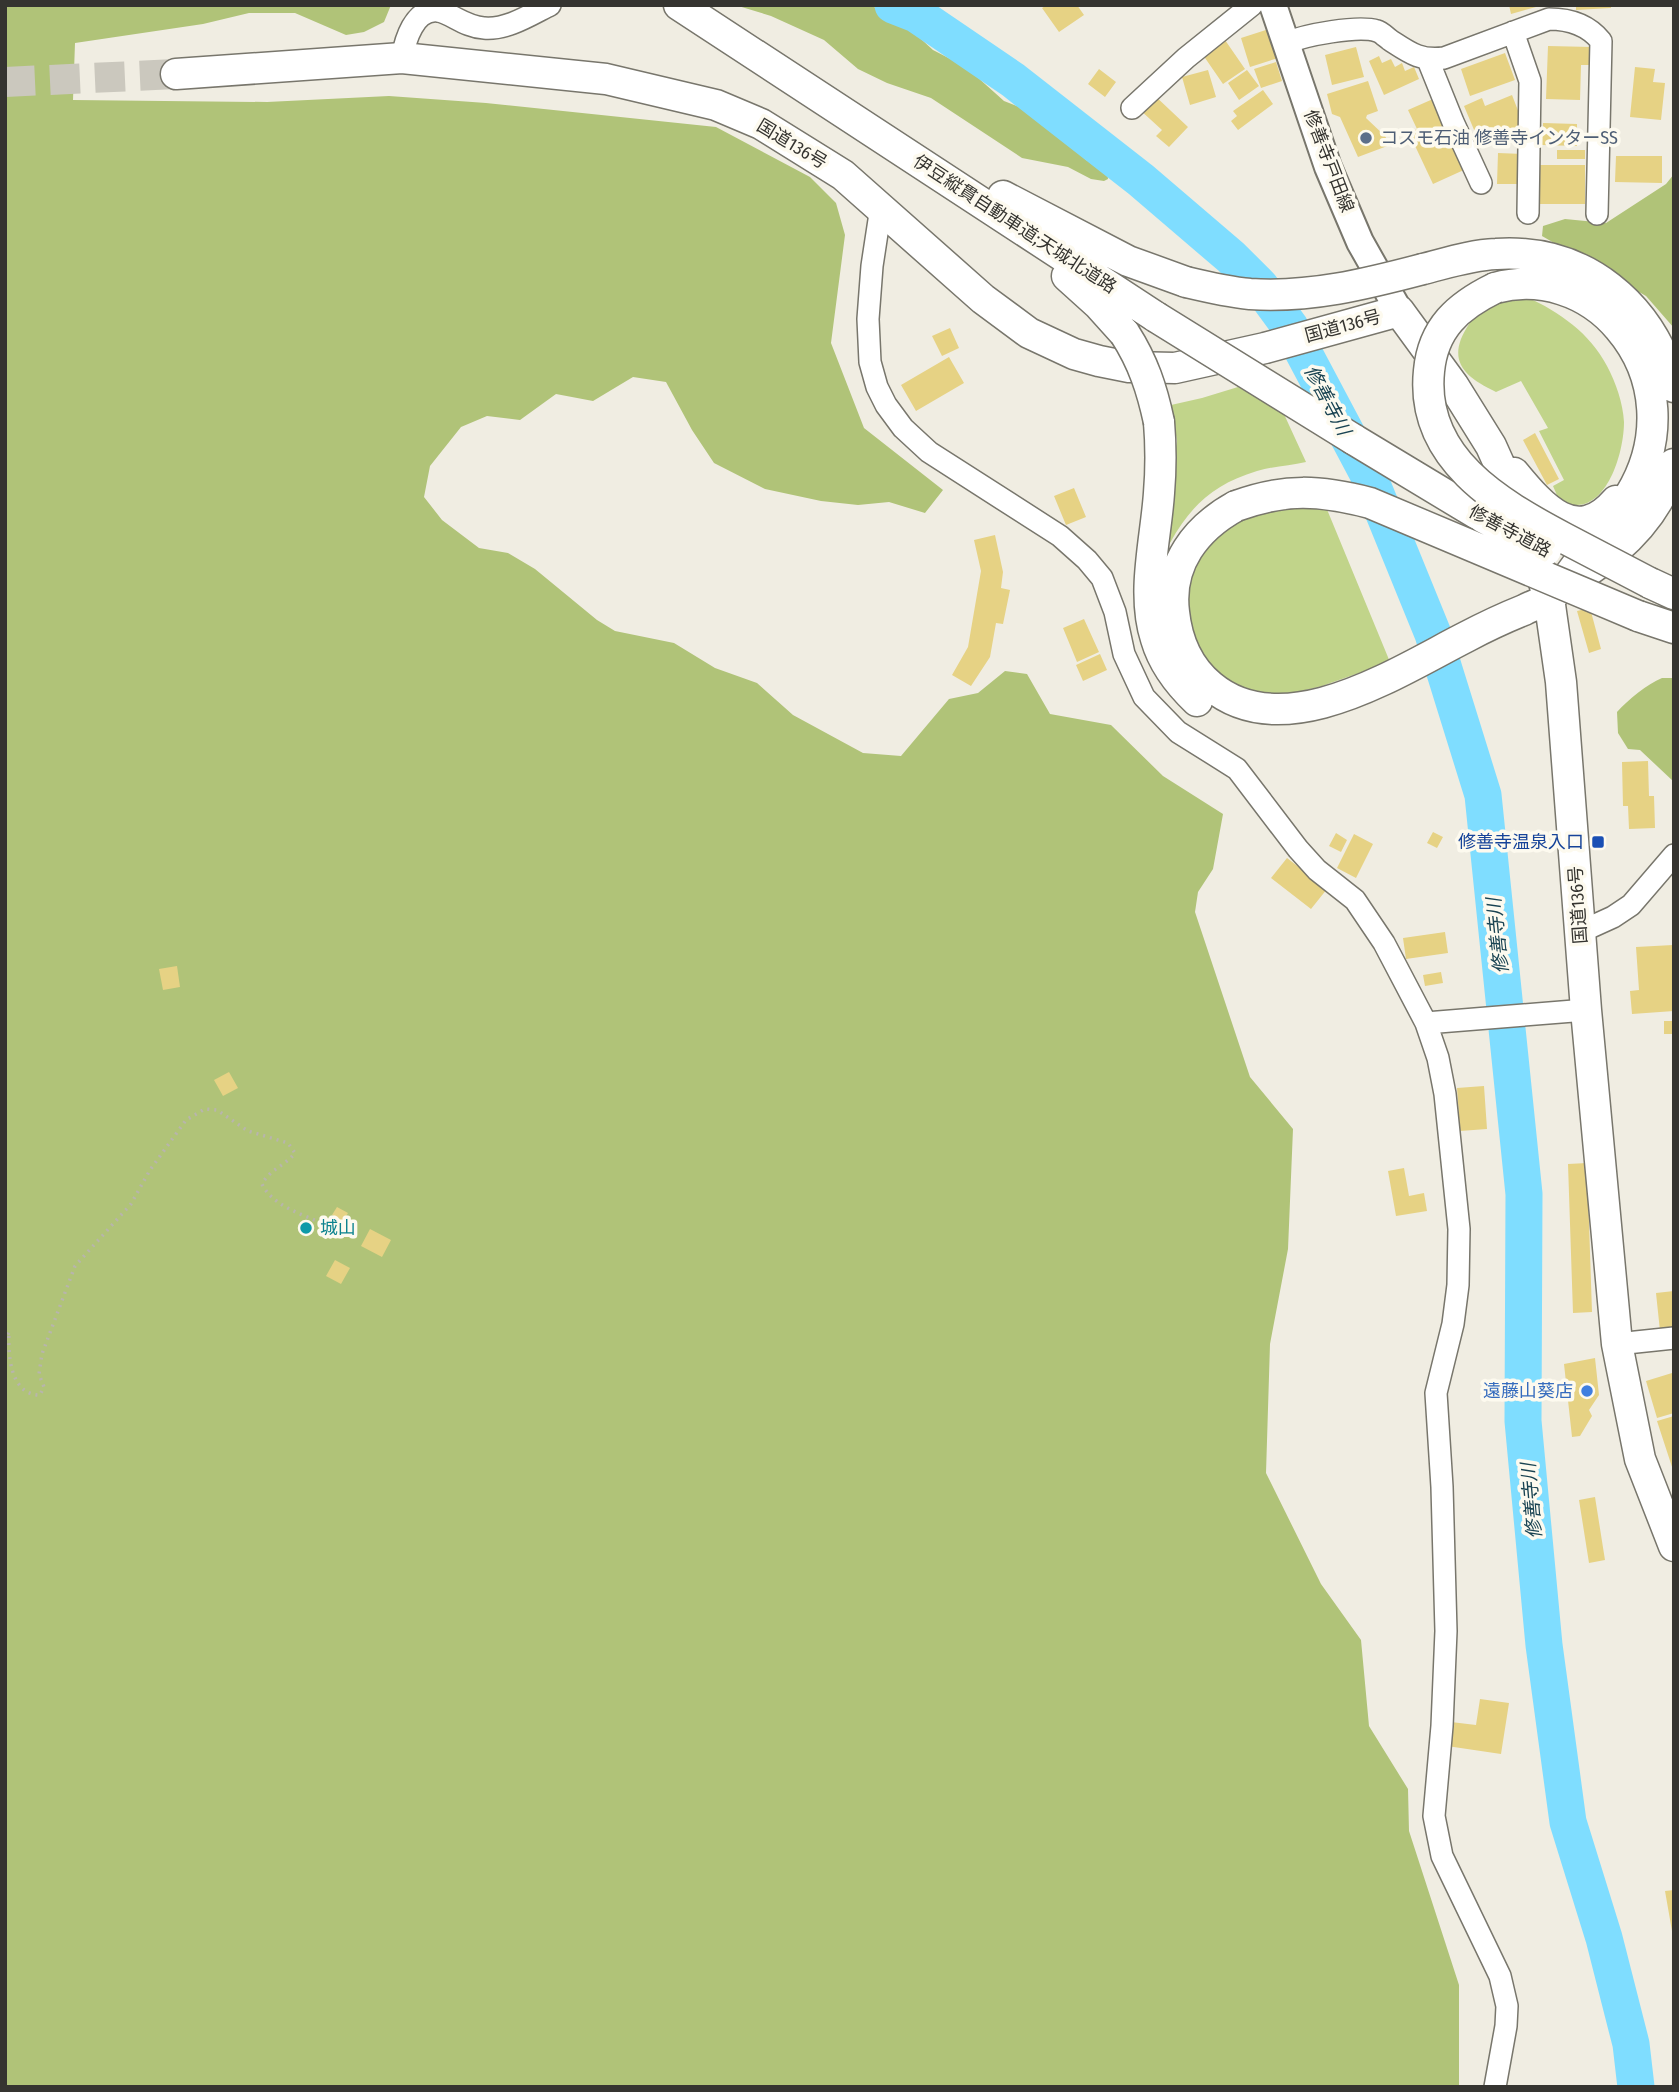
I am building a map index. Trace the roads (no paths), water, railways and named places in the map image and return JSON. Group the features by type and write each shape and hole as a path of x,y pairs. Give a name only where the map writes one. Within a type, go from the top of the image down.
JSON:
{"highway":[{"name":"伊豆縦貫自動車道;天城北道路","path":"679,5 1156,317 1353,439"},
{"name":"国道136号","path":"176,74 402,58 606,79 716,105 761,124 843,175 1007,318 1028,333 1074,354 1129,367 1175,368 1265,348 1399,311 1453,385 1491,446 1521,515 1549,598 1561,682 1580,932 1576,1011 1617,1344 1640,1459 1674,1546"},
{"path":"836,107 1128,261 1186,282 1250,294 1311,293 1340,289 1475,256 1518,253 1541,256 1582,270 1618,293 1635,310 1662,352 1674,387"},
{"path":"873,132 904,159 1063,273 1098,304 1125,334 1139,355 1148,376 1159,422 1161,468 1151,571 1155,636 1162,654 1182,686 1212,712 1230,721 1250,727 1290,729 1333,717 1406,674 1549,598 1614,553 1637,531 1661,497 1674,464"},
{"path":"1549,598 1617,514 1631,492 1650,448 1652,398 1647,377 1628,338 1597,308 1579,296 1559,288 1536,283 1514,283 1495,288 1458,309 1436,342 1430,361 1429,401 1443,440 1461,468 1489,493 1543,527 1651,598 1674,628"},
{"name":"修善寺道路","path":"1353,439 1484,518 1674,610"},
{"path":"1491,446 1545,508 1554,515 1578,523 1600,517 1642,470"},
{"path":"1406,674 1337,699 1296,708 1274,709 1235,701 1216,691 1201,678 1180,643 1174,613 1174,584 1178,566 1200,531 1215,517 1256,498 1300,492 1370,503 1651,598"}],"main road":[{"name":"修善寺戸田線","path":"1273,5 1328,167 1360,242 1399,311"}],"street":[{"path":"402,58 405,40 414,23 424,14 438,11 463,24 486,29 518,22 550,5"},
{"path":"1132,108 1186,58 1252,5"},
{"path":"1286,43 1301,37 1343,30 1377,30 1412,54 1428,60 1444,58 1513,32 1552,12 1594,32 1601,41 1597,214"},
{"path":"1513,32 1530,80 1528,213"},
{"path":"1428,60 1481,183"},
{"path":"881,207 872,266 868,319 870,362 877,387 886,405 903,428 929,452 1060,536 1087,560 1108,589 1124,654 1144,697 1178,732 1237,769 1298,849 1317,870 1355,900 1384,943 1426,1023 1438,1058 1445,1094 1459,1229 1458,1284 1453,1324 1436,1393 1446,1630 1442,1726 1434,1816 1442,1856 1500,1976 1507,2006 1495,2087"},
{"path":"1580,932 1613,917 1631,905 1674,855"},
{"path":"1426,1023 1576,1011"},
{"path":"1617,1344 1674,1338"}],"waterway":[{"name":"修善寺川","path":"893,5 916,14 1013,80 1141,180 1231,257 1260,286 1290,327 1367,472 1433,634 1483,795 1524,1194 1523,1421 1544,1645 1568,1822 1604,1938 1631,2044 1636,2087"}],"tunnel":[{"path":"5,82 176,74"}],"place":[{"name":"コスモ石油 修善寺インターSS","path":"1366,138"},
{"name":"修善寺温泉入口","path":"1598,842"},
{"name":"城山","path":"306,1228"},
{"name":"遠藤山葵店","path":"1587,1391"}]}
